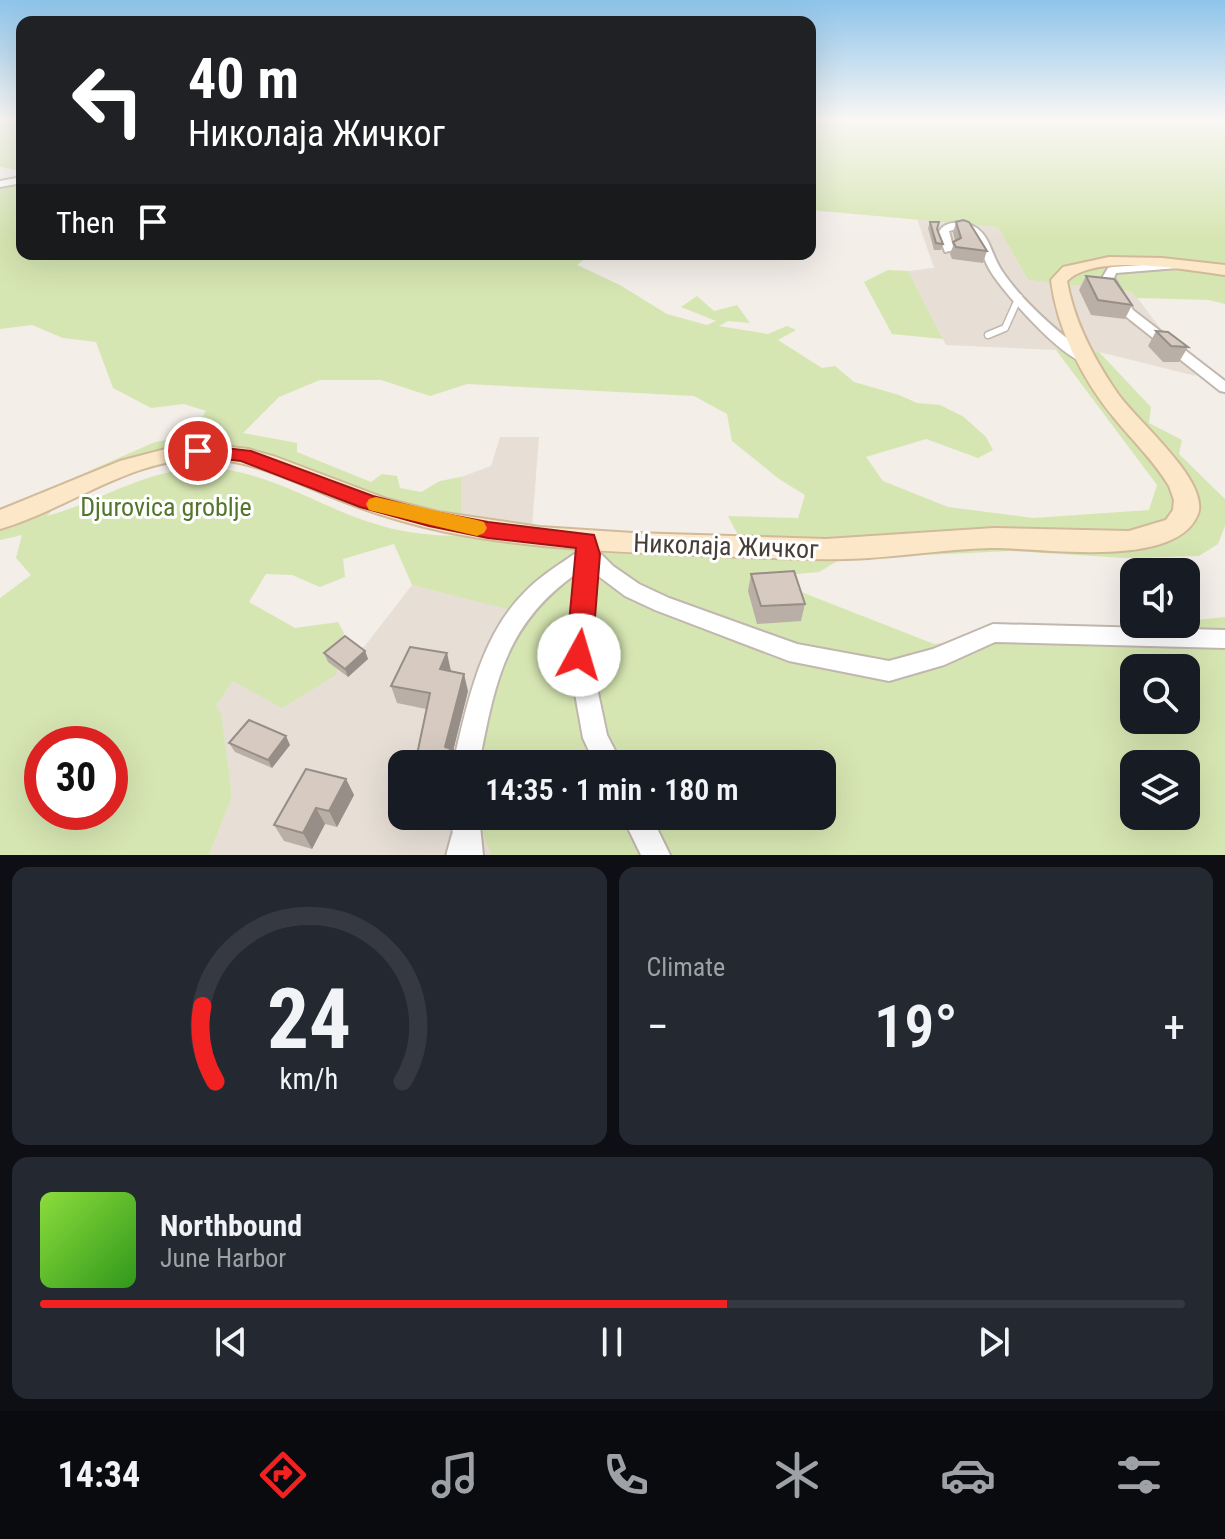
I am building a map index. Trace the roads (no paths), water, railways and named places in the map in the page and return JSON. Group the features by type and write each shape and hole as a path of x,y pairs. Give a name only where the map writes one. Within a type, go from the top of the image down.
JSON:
{"street":[{"name":"Николаја Жичког","path":"949,250 943,234 945,229 957,225 974,229 980,235 986,256 1019,297 1052,331 1088,361"},
{"name":"Николаја Жичког","path":"0,520 151,460 182,452 210,451 269,463 367,502 411,514 587,547 844,549 918,546 992,538 1121,542 1165,533 1185,516 1185,494 1164,463 1115,407 1088,361 1061,295 1062,275 1074,267 1095,262 1183,265 1225,270"},
{"name":"Николаја Жичког","path":"1183,265 1112,270 1108,278 1128,312 1225,388"},
{"path":"587,547 632,590 706,622 797,654 889,671 936,658 993,633 1225,639"},
{"path":"469,750 484,684 507,634 525,604 587,547"},
{"path":"587,547 579,655 595,738 601,750"},
{"path":"466,830 469,855"},
{"path":"643,830 656,855"}],"lane":[{"path":"988,335 1005,328 1019,297"},
{"path":"453,855 461,830"}],"park label":[{"name":"Djurovica groblje","path":"166,507"}]}
